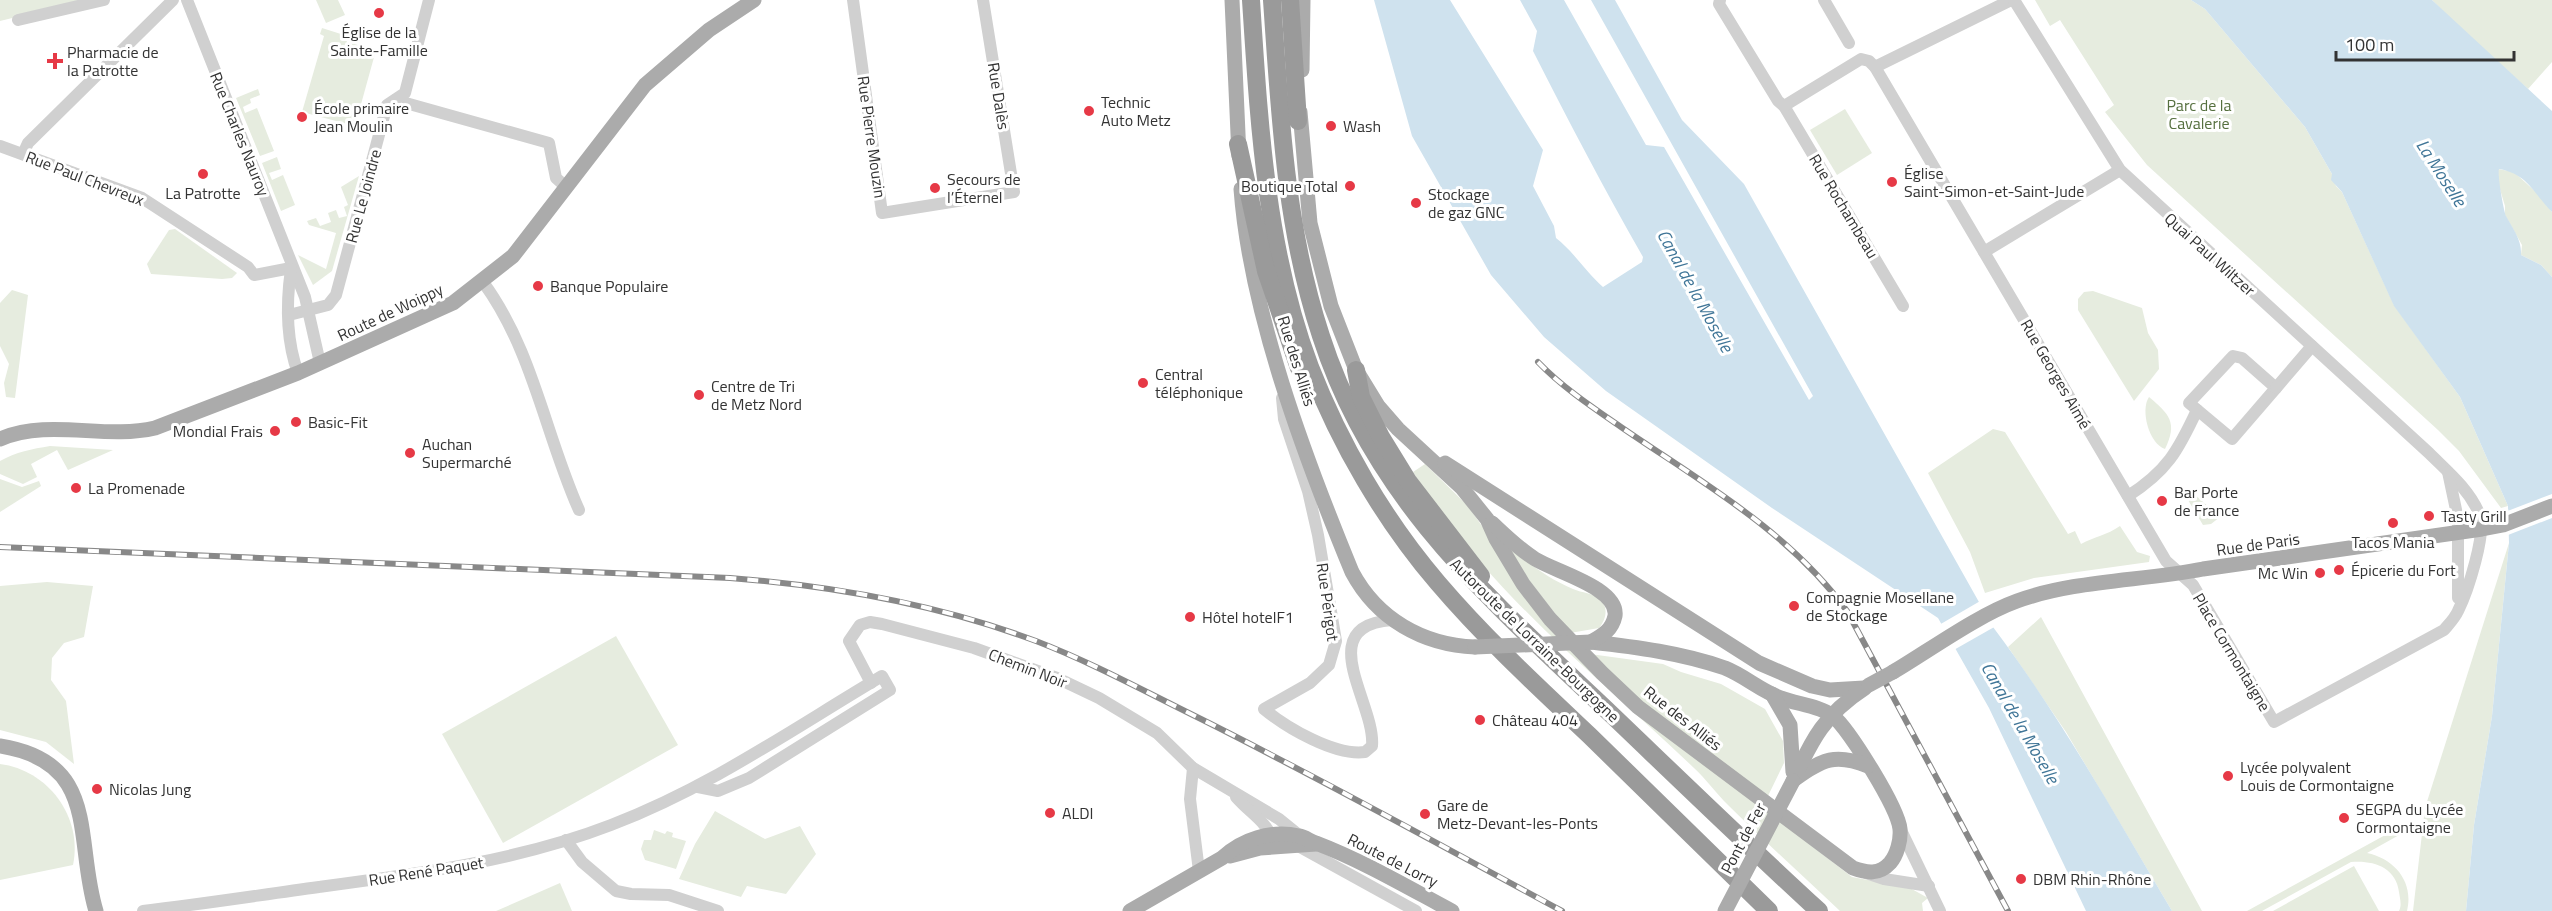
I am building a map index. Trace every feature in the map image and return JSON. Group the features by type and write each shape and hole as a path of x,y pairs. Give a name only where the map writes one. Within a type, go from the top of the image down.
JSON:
{"highway":[{"name":"Autoroute de Lorraine-Bourgogne","path":"1251,0 1264,157 1273,225 1289,301 1310,365 1333,420 1378,500 1437,582 1476,625 1769,911"},
{"name":"Autoroute de Lorraine-Bourgogne","path":"1272,0 1291,216 1309,297 1333,368 1372,448 1407,505 1457,566 1521,630 1819,911"},
{"path":"1290,0 1298,121"},
{"path":"1238,144 1266,271 1305,385 1341,458 1378,500"},
{"path":"1356,370 1361,397 1408,481 1482,577 1509,606 1521,630"}],"main road":[{"name":"Route de Woippy","path":"0,439 19,433 49,429 132,434 187,417 298,373 430,315 483,282 505,263 529,237 565,186 645,85 709,30 754,0"},
{"name":"Rue des Alliés","path":"1232,0 1238,144 1244,215 1256,283 1278,367 1352,572 1369,598 1392,620 1413,633 1438,642 1475,647 1591,642 1656,651 1708,663 1743,676 1772,694"},
{"name":"Rue des Alliés","path":"1303,0 1302,93 1298,121 1310,223 1331,306 1356,370 1391,422 1462,488 1487,519 1496,539 1518,575 1550,619 1638,707 1841,862 1864,872"},
{"name":"Rue des Alliés","path":"1427,454 1458,470 1759,663 1812,686 1830,690 1867,687"},
{"name":"Rue de Paris","path":"1867,687 2016,601 2049,591 2482,529 2505,524 2552,506"},
{"path":"1487,519 1535,559 1560,573 1601,590 1611,599 1615,611 1614,622 1606,634 1591,642"},
{"path":"1793,781 1810,744 1831,714 1867,687"},
{"path":"1772,694 1831,714 1854,740 1900,827 1899,844 1893,860 1885,869 1864,872"},
{"path":"1772,694 1790,725 1794,756 1793,781"},
{"path":"0,746 22,750 37,756 67,783 82,815 91,892 96,911"},
{"path":"1793,781 1816,764 1830,759 1856,761 1868,766"},
{"name":"Pont de Fer","path":"1725,911 1793,781"},
{"name":"Route de Lorry","path":"1130,911 1222,858 1243,842 1274,841 1316,844 1338,852 1452,911"}],"street":[{"path":"18,20 104,0"},
{"path":"22,154 28,143 173,0"},
{"name":"Rue Charles Nauroy","path":"187,0 291,268 305,297 320,363"},
{"name":"Rue Pierre Mouzin","path":"853,0 882,213 1014,192"},
{"name":"Rue Dalès","path":"983,0 1014,192"},
{"name":"Rue Rochambeau","path":"1720,0 1719,4 1778,101 1784,106 1903,306"},
{"path":"1824,0 1849,43"},
{"path":"1784,106 1861,59 1869,61 1875,67 2013,0"},
{"name":"Quai Paul Wiltzer","path":"2013,0 2120,170 2463,485 2481,515 2482,529"},
{"name":"Rue Le Joindre","path":"289,315 328,305 336,296 387,105 405,93 430,1"},
{"name":"Rue Georges Aimé","path":"1875,67 2128,496"},
{"path":"395,100 549,143 556,178 565,186"},
{"name":"Rue Paul Chevreux","path":"0,146 153,204 248,267 254,275 291,268"},
{"path":"1984,252 2120,170"},
{"name":"Rue Charles Nauroy","path":"291,268 288,296 291,354 298,373"},
{"path":"483,282 502,311 512,337 526,361 579,510"},
{"path":"2276,388 2242,358 2232,356 2189,403 2232,439 2276,388 2312,346"},
{"name":"Rue Périgot","path":"1278,367 1284,419 1311,502 1336,641 1329,665 1310,683 1264,710 1278,721 1339,750 1365,753 1372,746 1372,729 1351,666 1352,650 1358,634 1366,625 1392,620"},
{"path":"2128,496 2160,473 2173,457 2197,410"},
{"path":"2448,471 2457,516 2457,613"},
{"name":"Place Cormontaigne","path":"2128,496 2166,561 2181,573 2198,592 2274,722 2444,630 2457,613"},
{"path":"2457,613 2465,594 2482,529"},
{"name":"Chemin Noir","path":"871,683 849,641 860,625 870,622 1015,662 1099,698 1157,733 1193,768 1285,823 1300,842 1416,911"},
{"name":"Rue René Paquet","path":"143,911 233,905 481,863 567,840 613,824 698,787 882,676 890,690 749,778 718,791 698,787"},
{"path":"1193,768 1190,799 1199,871"},
{"name":"Chemin Noir","path":"1232,791 1250,813 1265,822 1274,841"},
{"path":"1900,827 1940,911"},
{"path":"567,840 582,862 616,891 631,894 669,895 717,911"},
{"path":"1864,872 1884,879 1929,886"}],"green space":[{"path":"0,0 86,0 0,21"},
{"path":"316,0 338,0 345,15 326,23"},
{"name":"Parc de la Cavalerie","path":"2035,0 2191,0 2205,9 2305,127 2332,174 2336,186 2342,192 2394,305 2460,397 2508,506 2501,508 2459,451 2438,430 2147,165 2105,112 2114,105 2060,20 2050,26"},
{"path":"2432,0 2552,0 2552,62 2528,89"},
{"path":"322,28 344,35 347,42 376,50 355,126 302,112 324,36 320,34"},
{"path":"258,89 260,95 250,99 251,103 243,107 245,113 257,108 274,151 260,156 236,98"},
{"path":"1845,109 1872,153 1837,175 1810,130"},
{"path":"277,157 281,169 269,173 272,180 283,175 295,205 281,211 262,163"},
{"path":"2498,169 2514,172 2537,193 2552,212 2552,277 2541,265 2521,255 2522,245 2505,215 2505,206 2496,176"},
{"path":"359,176 332,271 313,285 298,255 326,269 336,233 309,225 307,221 316,218 320,226 331,222 328,213 336,210 339,218 347,216 344,207 348,205 341,187"},
{"path":"175,229 237,273 232,278 222,279 151,274 147,264 169,230"},
{"path":"12,290 28,295 15,398 6,397 4,383 9,364 0,346 0,303"},
{"path":"2093,291 2142,308 2148,333 2158,350 2159,369 2134,401 2078,310 2078,299 2084,292"},
{"path":"2149,397 2162,408 2171,425 2165,449 2154,441 2148,426 2145,410"},
{"path":"1993,429 2005,432 2068,534 2075,531 2081,544 2120,526 2137,552 2150,556 2149,562 2034,578 1985,593 1970,552 1928,473"},
{"path":"50,446 113,450 68,470 57,450 31,464 37,477 23,484 0,474 0,461 18,453"},
{"path":"1425,464 1468,506 1555,631 1760,806 1852,877 1910,888 1928,898 1922,903 1923,911 1840,911 1742,818 1694,768 1509,594 1443,516 1413,472"},
{"path":"0,479 22,487 39,481 41,486 0,512"},
{"path":"2193,493 2220,517 2211,524 2203,525 2188,500"},
{"path":"1504,540 1545,574 1563,585 1600,599 1605,606 1606,613 1599,628 1570,633 1518,566"},
{"path":"2509,543 2492,716 2474,825 2466,911 2413,911 2425,808"},
{"path":"47,582 93,586 84,637 64,643 52,658 51,680 66,701 74,764 46,742 0,730 0,586"},
{"path":"2041,617 2202,911 2172,911 2066,732 2008,647"},
{"path":"616,636 678,745 503,843 442,734"},
{"path":"1590,654 1663,664 1721,684 1765,709 1783,741 1784,763 1767,798 1640,700"},
{"path":"0,764 17,768 33,776 47,786 58,799 73,830 75,847 73,865 0,880"},
{"path":"715,811 765,839 800,826 816,854 786,894 747,886 741,897 679,879 695,844"},
{"path":"2398,828 2401,834 2367,853 2386,861 2400,873 2408,891 2407,911 2399,911 2397,883 2388,871 2367,862 2351,862 2262,911 2247,911"},
{"path":"654,830 665,834 667,831 673,833 672,837 686,841 676,869 645,860 641,849 644,840 651,840"},
{"path":"2354,866 2379,911 2273,911"},
{"path":"560,883 572,911 496,911"}],"water":[{"name":"Canal de la Moselle","path":"1374,0 1450,0 1543,150 1533,186 1554,226 1556,238 1603,287 1642,262 1643,257 1533,51 1537,31 1520,0 1564,0 1646,145 1664,147 1809,400 1813,396 1591,0 1615,0 1682,120 1744,184 1993,627 2042,696 2172,911 2086,911 1989,708 1938,618 1772,508 1606,391 1544,337 1491,275 1412,136"},
{"name":"La Moselle","path":"2191,0 2432,0 2552,111 2552,212 2524,180 2509,172 2499,169 2499,172 2505,213 2519,239 2521,255 2541,265 2552,277 2552,911 2466,911 2474,825 2492,716 2509,543 2508,506 2460,397 2394,306 2342,192 2331,180 2332,174 2305,127 2205,9"}],"pier":[{"path":"2552,494 2552,518 2508,535 2505,512"},
{"path":"1982,600 1996,626 1952,651 1939,625"}],"railway":[{"path":"1538,362 1588,404 1712,488 1771,532 1824,582 1847,611 2008,911"},
{"path":"0,547 730,578 808,586 923,607 999,628 1099,668 1382,813 1562,911"}],"place":[{"name":"Église de la Sainte-Famille","path":"379,13"},
{"name":"Pharmacie de la Patrotte","path":"55,61"},
{"name":"Technic Auto Metz","path":"1089,111"},
{"name":"École primaire Jean Moulin","path":"302,117"},
{"name":"Wash","path":"1331,126"},
{"name":"La Patrotte","path":"203,174"},
{"name":"Église Saint-Simon-et-Saint-Jude","path":"1892,182"},
{"name":"Boutique Total","path":"1350,186"},
{"name":"Secours de l’Éternel","path":"935,188"},
{"name":"Stockage de gaz GNC","path":"1416,203"},
{"name":"Banque Populaire","path":"538,286"},
{"name":"Central téléphonique","path":"1143,383"},
{"name":"Centre de Tri de Metz Nord","path":"699,395"},
{"name":"Basic-Fit","path":"296,422"},
{"name":"Mondial Frais","path":"275,431"},
{"name":"Auchan Supermarché","path":"410,453"},
{"name":"La Promenade","path":"76,488"},
{"name":"Bar Porte de France","path":"2162,501"},
{"name":"Tasty Grill","path":"2429,516"},
{"name":"Tacos Mania","path":"2393,523"},
{"name":"Épicerie du Fort","path":"2339,570"},
{"name":"Mc Win","path":"2320,573"},
{"name":"Compagnie Mosellane de Stockage","path":"1794,606"},
{"name":"Hôtel hotelF1","path":"1190,617"},
{"name":"Château 404","path":"1480,720"},
{"name":"Lycée polyvalent Louis de Cormontaigne","path":"2228,776"},
{"name":"Nicolas Jung","path":"97,789"},
{"name":"ALDI","path":"1050,813"},
{"name":"Gare de Metz-Devant-les-Ponts","path":"1425,814"},
{"name":"SEGPA du Lycée Cormontaigne","path":"2344,818"},
{"name":"DBM Rhin-Rhône","path":"2021,879"}]}
